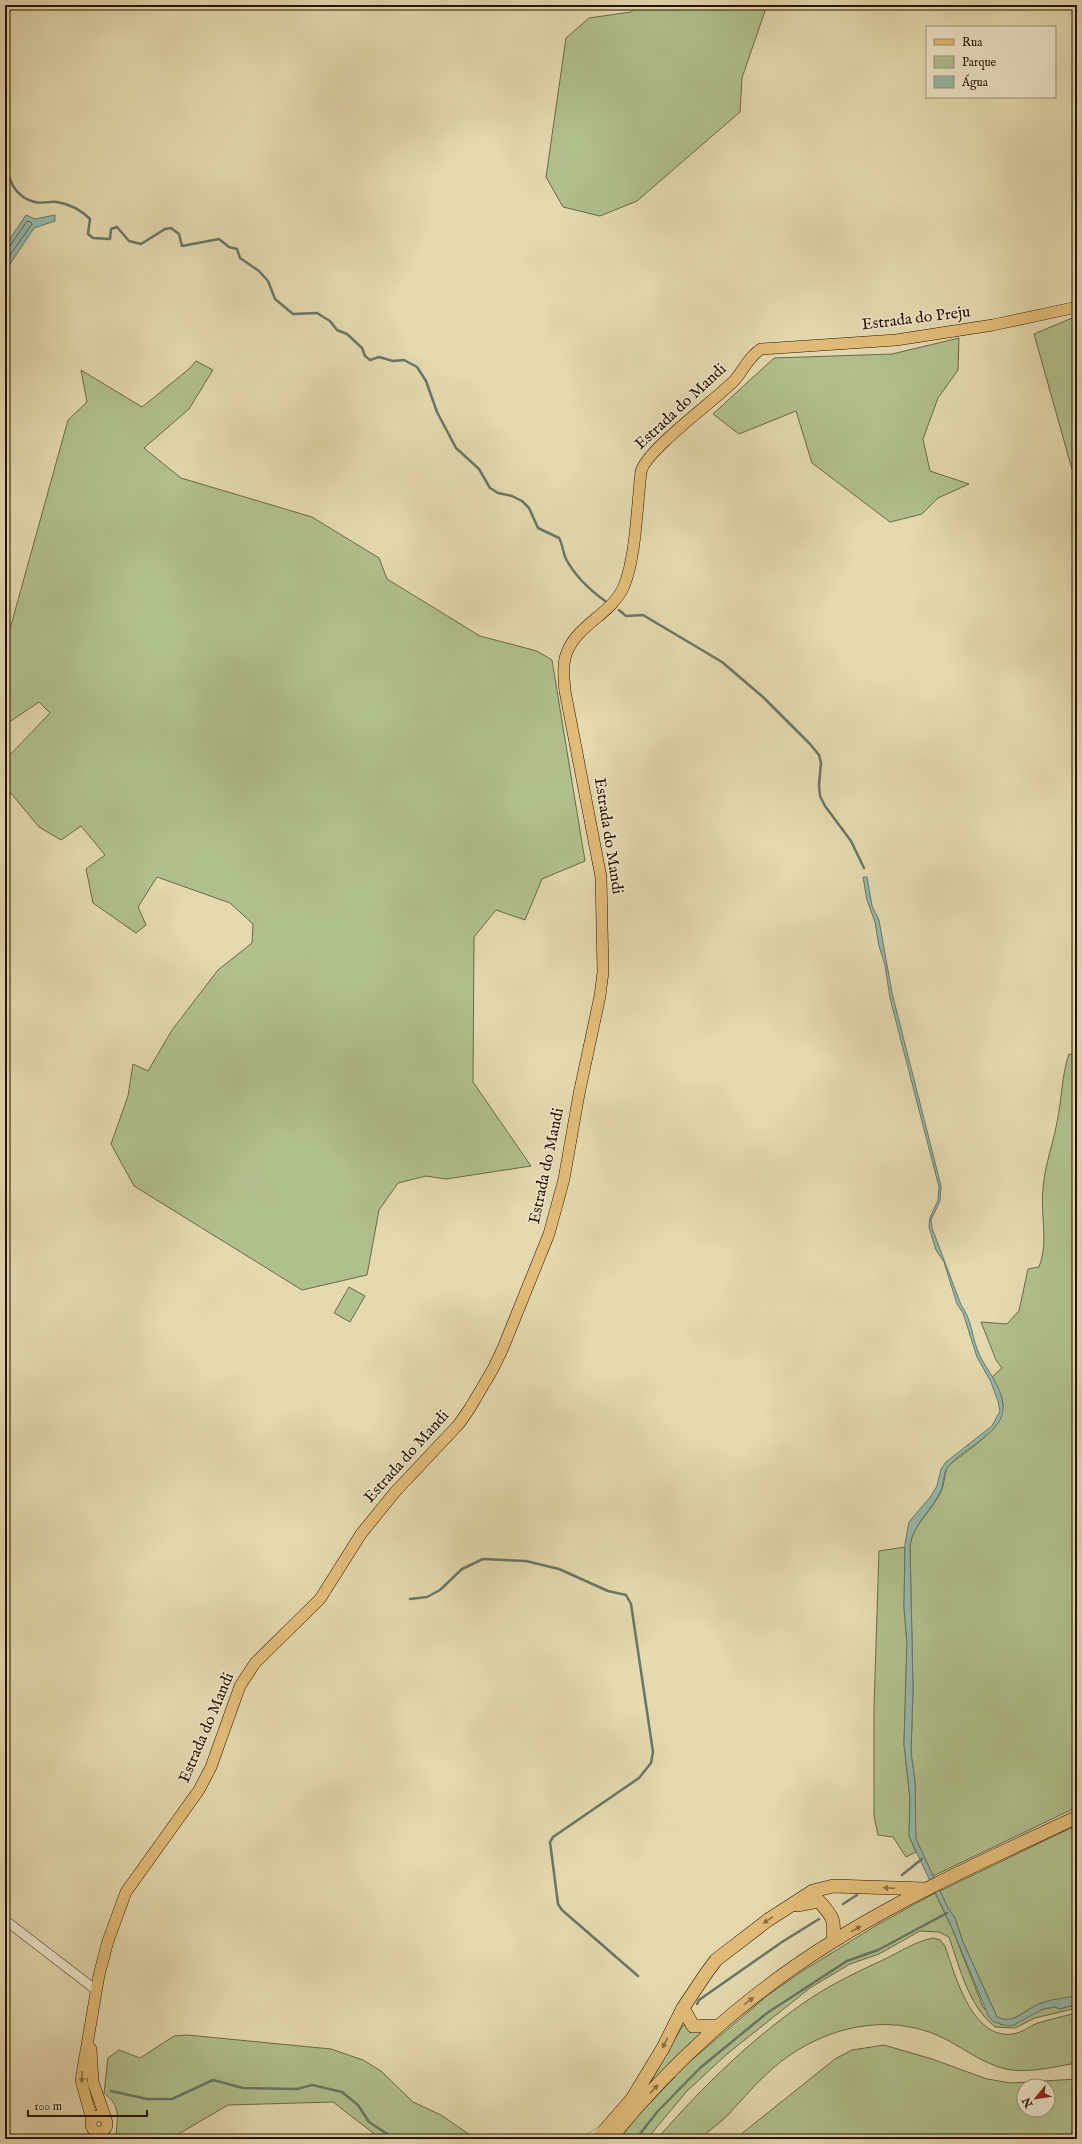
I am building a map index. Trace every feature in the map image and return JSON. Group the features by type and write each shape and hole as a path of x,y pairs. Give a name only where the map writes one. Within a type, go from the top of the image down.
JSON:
{"highway":[{"path":"604,2136 717,2026 789,1971 834,1941 933,1886 1077,1817"},
{"path":"604,2136 632,2099 663,2048 682,2008 716,1960 768,1920 813,1891 833,1886 933,1886"},
{"path":"788,1907 819,1901 832,1915 835,1924 834,1941"},
{"path":"682,2008 694,2026 717,2026"}],"main road":[{"name":"Estrada do Preju","path":"758,351 765,348 919,337 993,325 1077,307"},
{"name":"Estrada do Mandi","path":"95,2130 81,2080 96,1990 108,1941 126,1892 199,1790 213,1761 233,1702 247,1675 265,1652 320,1598 361,1534 395,1492 459,1424 493,1369 503,1348 549,1234 564,1179 579,1094 600,996 602,980 603,905 601,877 565,691 564,667 566,653 572,642 616,600 624,587 632,556 641,472 644,463 657,448 733,382 758,351"},
{"name":"Estrada do Mandi","path":"90,2024 92,2074 106,2122 109,2139"},
{"path":"95,2130 99,2132 103,2130 106,2122"}],"street":[{"path":"5,1920 96,1990"},
{"path":"588,2139 604,2136"}],"green space":[{"path":"639,5 767,5 742,78 740,112 637,201 600,216 563,207 546,177 566,38 589,18 631,12"},
{"path":"1077,316 1077,487 1034,334"},
{"path":"959,338 958,370 938,398 923,439 930,471 969,484 938,498 922,514 890,522 812,463 796,411 739,434 713,414 774,358 892,354"},
{"path":"196,361 213,370 189,409 144,448 181,478 312,517 379,558 387,579 480,636 537,651 552,660 585,861 542,879 525,920 496,910 474,937 473,1082 531,1166 446,1179 426,1176 398,1183 379,1210 367,1275 302,1290 134,1186 111,1144 128,1096 133,1064 148,1071 172,1030 218,970 252,943 253,924 230,903 157,877 138,907 146,925 136,933 93,903 86,869 105,855 81,826 61,840 39,827 5,786 5,760 50,713 39,702 5,725 5,647 68,420 87,402 81,370 142,407 189,369"},
{"path":"1069,1054 1077,1055 1077,1807 933,1876 916,1839 915,1782 911,1753 913,1689 910,1545 912,1537 920,1523 942,1489 949,1465 991,1431 1002,1414 1002,1398 992,1377 1002,1368 996,1360 981,1322 1007,1324 1019,1311 1028,1269 1039,1267 1042,1257 1044,1238 1042,1198 1044,1179 1056,1126 1063,1077"},
{"path":"349,1287 365,1296 350,1322 334,1313"},
{"path":"905,1547 904,1607 907,1643 904,1744 910,1798 909,1836 916,1852 906,1857 893,1837 878,1835 874,1816 874,1707 879,1551"},
{"path":"1077,1825 1077,1996 1040,2003 1011,2020 1004,2020 997,2017 963,1942 955,1918 948,1908 940,1891"},
{"path":"935,1893 952,1928 983,2007 1001,2025 1043,2009 1055,2007 1060,2009 1077,2004 1077,2008 1035,2018 1015,2028 995,2027 978,2008 971,1997 949,1937 939,1932 920,1931 879,1954 850,1964 810,1988 727,2054 687,2091 647,2139 615,2139 675,2077 674,2075 768,1995 804,1970 877,1925"},
{"path":"933,1938 940,1940 945,1946 954,1973 967,2003 986,2027 999,2033 1013,2034 1038,2023 1077,2013 1077,2063 1036,2070 1006,2069 988,2063 938,2035 929,2032 908,2027 888,2025 867,2026 826,2036 789,2056 772,2069 726,2117 701,2139 657,2139 692,2100 731,2062 792,2011 822,1991 848,1977 913,1945"},
{"path":"683,2025 703,2033 646,2090"},
{"path":"187,2035 331,2049 363,2060 381,2071 413,2102 441,2115 476,2139 381,2139 333,2102 228,2105 170,2139 142,2139 116,2134 117,2111 113,2102 104,2093 108,2058 119,2050 140,2058 174,2036"},
{"path":"884,2045 932,2059 987,2079 1016,2083 1016,2118 1056,2118 1056,2080 1077,2079 1077,2139 735,2139 835,2059 852,2050"}],"water":[{"path":"26,215 35,219 55,215 55,221 34,228 8,267 5,264 5,246"},
{"path":"863,877 867,877 872,906 879,920 892,993 941,1186 940,1201 931,1220 932,1228 961,1305 970,1323 977,1350 1000,1392 1003,1406 1002,1416 990,1432 982,1440 954,1460 948,1467 945,1472 941,1490 919,1523 912,1537 910,1545 913,1689 911,1752 915,1782 916,1839 948,1908 955,1918 963,1942 997,2017 1003,2019 1014,2018 1043,2002 1077,1996 1077,2004 1060,2009 1055,2007 1043,2009 1014,2025 1008,2026 994,2022 989,2017 952,1928 909,1836 910,1798 904,1744 907,1643 904,1607 905,1544 909,1522 931,1496 937,1486 941,1469 946,1462 992,1426 1000,1411 991,1382 977,1357 963,1313 957,1304 944,1262 936,1250 929,1227 930,1218 938,1200 939,1187 890,998 885,965 879,946 875,922 867,900"}],"waterway":[{"path":"5,162 8,175 17,192 28,200 38,203 61,203 79,210 90,219 88,234 93,238 110,239 111,229 117,227 129,241 141,244 165,229 171,228 179,234 182,246 219,239 229,247 237,249 240,258 259,271 268,281 275,299 293,314 317,313 330,321 337,330 347,334 362,348 365,356 370,360 379,357 393,361 404,360 417,367 426,381 437,412 456,448 479,469 490,488 498,493 512,496 522,501 529,508 538,528 559,538 566,559 578,577 605,601"},
{"path":"619,610 626,616 643,615 722,662 763,697 810,744 819,755 821,763 819,785 820,796 825,806 851,841 864,868"},
{"path":"410,1599 427,1597 440,1590 462,1569 483,1559 526,1561 559,1569 608,1591 626,1595 631,1604 653,1752 651,1763 639,1778 553,1837 550,1842 558,1904 562,1910 638,1976"},
{"path":"902,1875 922,1859"},
{"path":"843,1904 857,1895"},
{"path":"636,2139 657,2112 700,2068 767,2013 847,1961 878,1950 947,1913"},
{"path":"697,2004 699,2000 782,1942 819,1919"},
{"path":"111,2091 147,2099 172,2099 213,2080 243,2088 297,2089 312,2085 342,2092 358,2105 369,2122 395,2139"}]}
